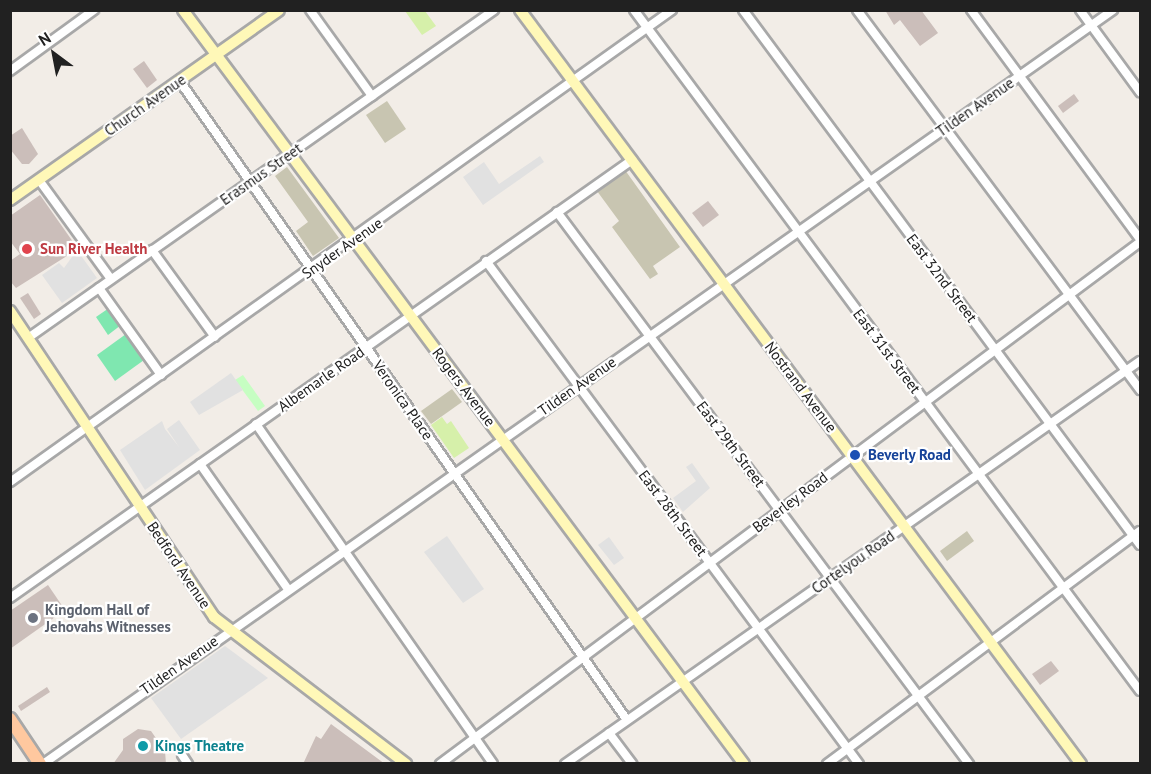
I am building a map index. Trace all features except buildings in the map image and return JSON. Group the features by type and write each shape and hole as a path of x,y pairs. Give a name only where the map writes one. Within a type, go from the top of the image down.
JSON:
{"main road":[{"name":"Rogers Avenue","path":"183,10 744,764"},
{"name":"Church Avenue","path":"10,200 279,10"},
{"name":"Nostrand Avenue","path":"520,10 1081,764"},
{"name":"Bedford Avenue","path":"10,311 202,601 227,630 406,764"},
{"path":"10,719 41,764"}],"street":[{"path":"10,71 94,10"},
{"path":"310,10 372,96"},
{"name":"Erasmus Street","path":"28,338 494,10"},
{"name":"East 31st Street","path":"634,10 1140,691"},
{"name":"Snyder Avenue","path":"10,482 575,83 672,10"},
{"name":"East 32nd Street","path":"743,10 995,350 1137,533 1140,545"},
{"path":"857,10 1140,390"},
{"path":"970,10 1140,240"},
{"path":"1080,10 1140,92"},
{"name":"Tilden Avenue","path":"41,764 227,630 1113,10"},
{"name":"Veronica Place","path":"179,80 627,720"},
{"name":"Albemarle Road","path":"10,598 632,160"},
{"path":"39,180 111,279"},
{"name":"East 29th Street","path":"558,212 969,764"},
{"name":"Beverley Road","path":"440,764 1140,240"},
{"path":"152,250 215,337"},
{"name":"East 28th Street","path":"486,261 859,764"},
{"path":"99,288 161,375"},
{"name":"Cortelyou Road","path":"565,764 1140,362"},
{"path":"256,424 493,764"},
{"path":"200,464 288,589"},
{"path":"827,764 1137,533"},
{"path":"609,733 632,764"},
{"path":"182,756 188,764"}],"shaded area":[{"path":"387,101 406,129 385,143 366,115"},
{"path":"540,156 544,162 483,205 463,177 484,162 499,184"},
{"path":"287,167 339,238 313,256 296,231 308,222 275,176"},
{"path":"625,170 680,247 653,266 658,274 650,279 612,227 619,221 597,191"},
{"path":"77,250 97,278 62,303 42,275 59,263 64,268"},
{"path":"231,373 243,390 199,415 190,402"},
{"path":"452,389 462,402 431,424 421,411"},
{"path":"179,420 200,450 145,490 120,450 162,421 165,429 179,447 167,429"},
{"path":"692,463 710,488 683,512 673,498 696,481 686,467"},
{"path":"967,531 974,541 947,561 940,551"},
{"path":"447,536 484,589 463,603 424,552"},
{"path":"609,537 624,558 614,565 598,545"},
{"path":"225,646 268,678 181,739 151,698"}],"green space":[{"path":"405,11 425,11 436,26 422,35"},
{"path":"109,308 121,325 108,335 96,317"},
{"path":"126,334 144,360 115,381 97,355"},
{"path":"243,375 265,406 258,411 235,380"},
{"path":"442,417 447,424 451,421 469,448 454,458 431,425"}],"place":[{"name":"Sun River Health","path":"27,249"},
{"name":"Beverly Road","path":"855,455"},
{"name":"Kingdom Hall of Jehovahs Witnesses","path":"33,618"},
{"name":"Kings Theatre","path":"143,746"}]}
